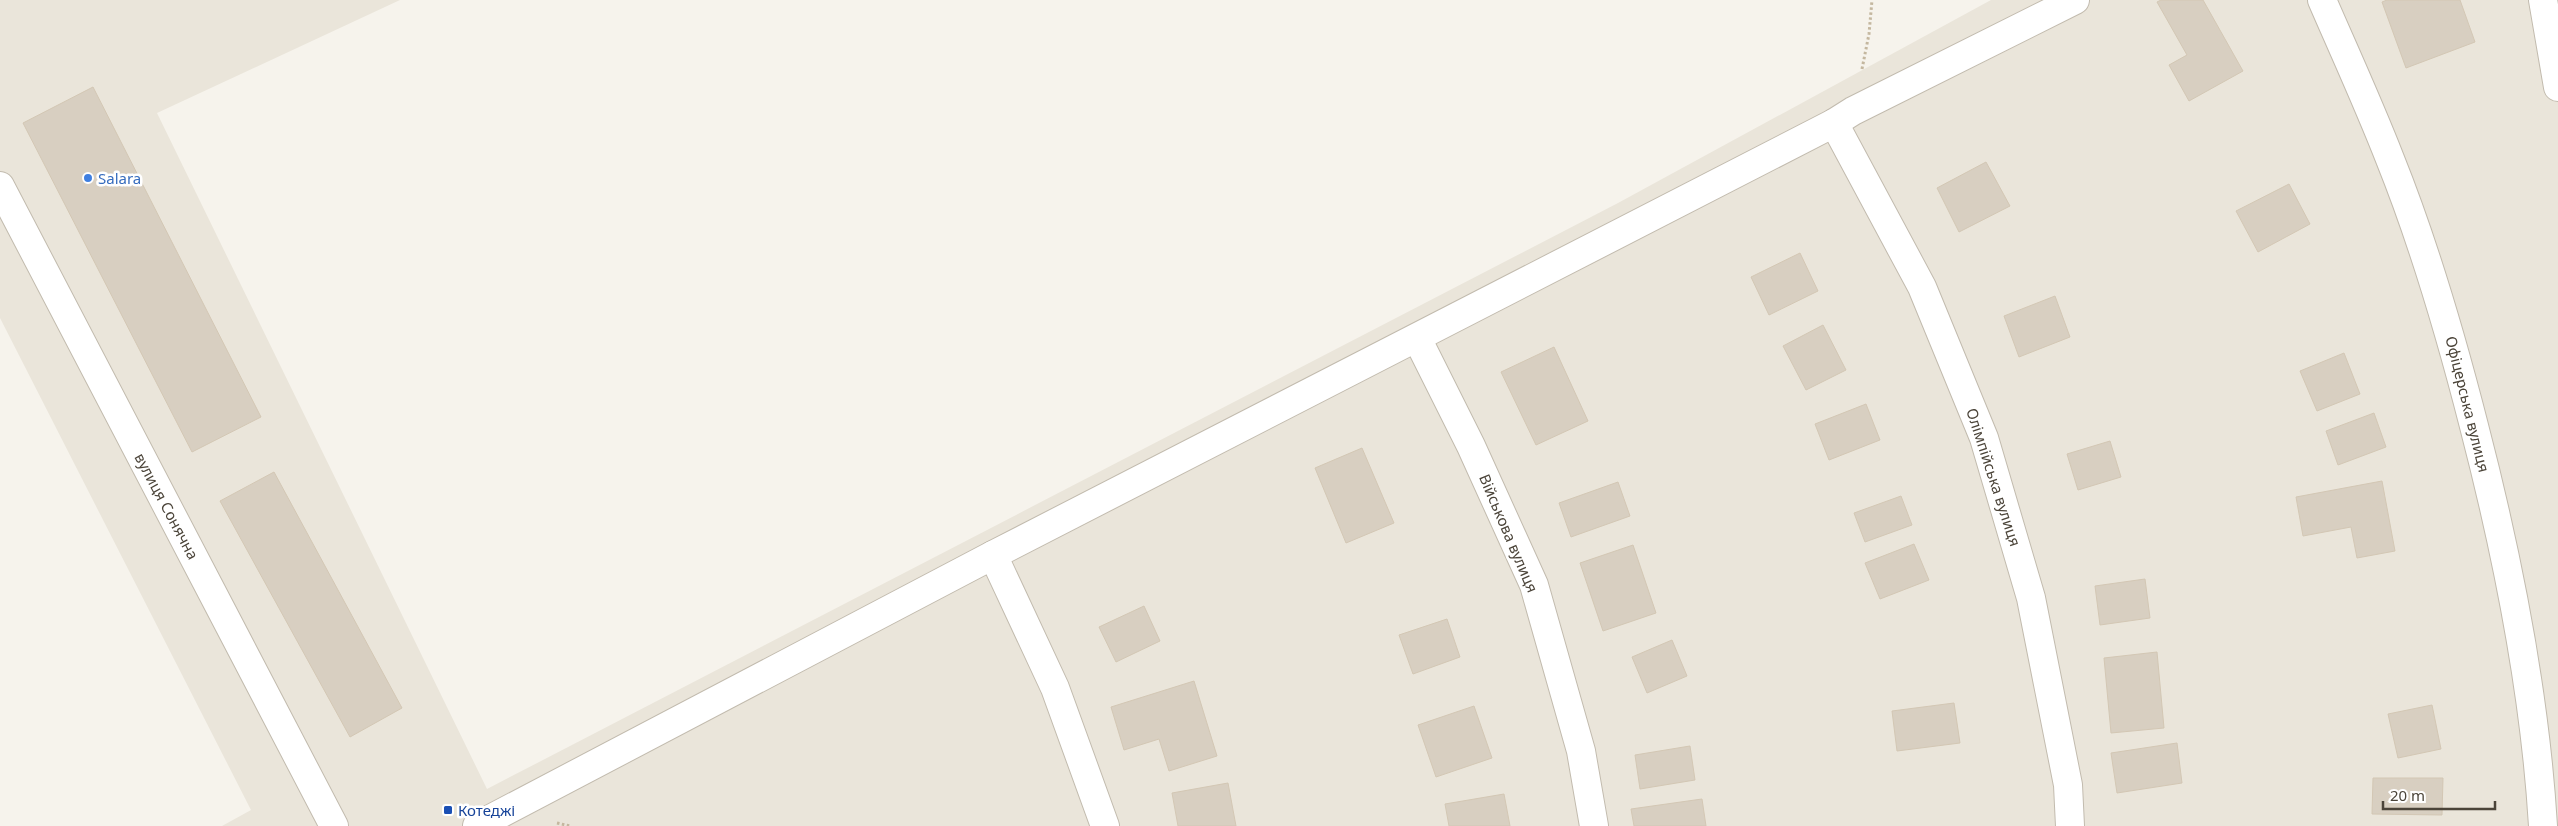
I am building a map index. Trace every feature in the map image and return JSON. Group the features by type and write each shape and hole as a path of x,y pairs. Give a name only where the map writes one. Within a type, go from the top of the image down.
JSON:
{"street":[{"path":"477,826 993,555 2075,0"},
{"name":"Офіцерська вулиця","path":"2322,0 2390,159 2445,312 2484,466 2518,613 2540,777 2543,826"},
{"path":"2544,0 2558,87"},
{"name":"Олімпійська вулиця","path":"1844,117 1922,287 1984,438 2031,598 2068,785 2070,826"},
{"name":"вулиця Сонячна","path":"0,186 334,826"},
{"name":"Військова вулиця","path":"1417,338 1471,446 1534,585 1581,752 1594,826"},
{"path":"993,555 1055,688 1105,826"}],"path":[{"path":"1844,117 1869,34 1872,0"}],"shaded area":[{"path":"0,0 400,0 157,113 487,789 1618,203 1991,0 2558,0 2558,826 222,826 251,810 0,318"}],"building":[{"path":"2161,0 2203,0 2243,71 2189,101 2169,65 2187,55 2157,2"},
{"path":"2387,0 2460,0 2475,42 2406,68 2382,2"},
{"path":"93,87 261,417 192,452 23,123"},
{"path":"1986,162 2010,206 1959,232 1937,188"},
{"path":"2289,184 2310,224 2258,252 2236,211"},
{"path":"1800,253 1818,291 1769,315 1751,277"},
{"path":"2055,296 2070,337 2019,357 2004,316"},
{"path":"1823,325 1846,370 1806,390 1783,346"},
{"path":"1554,347 1588,421 1536,445 1501,372"},
{"path":"2344,353 2360,394 2317,411 2300,371"},
{"path":"1866,404 1880,440 1829,460 1815,424"},
{"path":"2374,413 2386,447 2338,465 2326,431"},
{"path":"2110,441 2121,477 2078,490 2067,454"},
{"path":"1362,448 1394,523 1346,543 1315,468"},
{"path":"274,472 402,708 350,737 220,501"},
{"path":"2382,481 2395,551 2357,558 2351,527 2303,536 2296,497"},
{"path":"1618,482 1630,516 1571,537 1559,503"},
{"path":"1901,496 1912,525 1865,542 1854,513"},
{"path":"1914,544 1929,580 1880,599 1865,563"},
{"path":"1633,545 1656,613 1603,631 1580,563"},
{"path":"2145,579 2150,618 2100,625 2095,586"},
{"path":"1144,606 1160,641 1116,662 1099,627"},
{"path":"1447,619 1460,657 1413,674 1399,635"},
{"path":"1672,640 1687,676 1647,693 1632,657"},
{"path":"2157,652 2164,728 2111,733 2104,658"},
{"path":"1194,681 1217,756 1169,771 1159,739 1124,750 1111,707"},
{"path":"1954,703 1960,743 1897,751 1892,711"},
{"path":"2432,705 2441,749 2398,758 2388,714"},
{"path":"1474,706 1492,758 1436,777 1418,725"},
{"path":"2177,743 2182,783 2117,793 2111,753"},
{"path":"1690,746 1695,780 1640,789 1635,755"},
{"path":"2373,778 2443,778 2442,815 2372,814"},
{"path":"1228,783 1236,826 1178,826 1172,793"},
{"path":"1504,794 1510,826 1449,826 1445,804"},
{"path":"1702,799 1706,826 1634,826 1631,809"}],"place":[{"name":"Salara","path":"88,178"},
{"name":"Котеджі","path":"448,810"}]}
